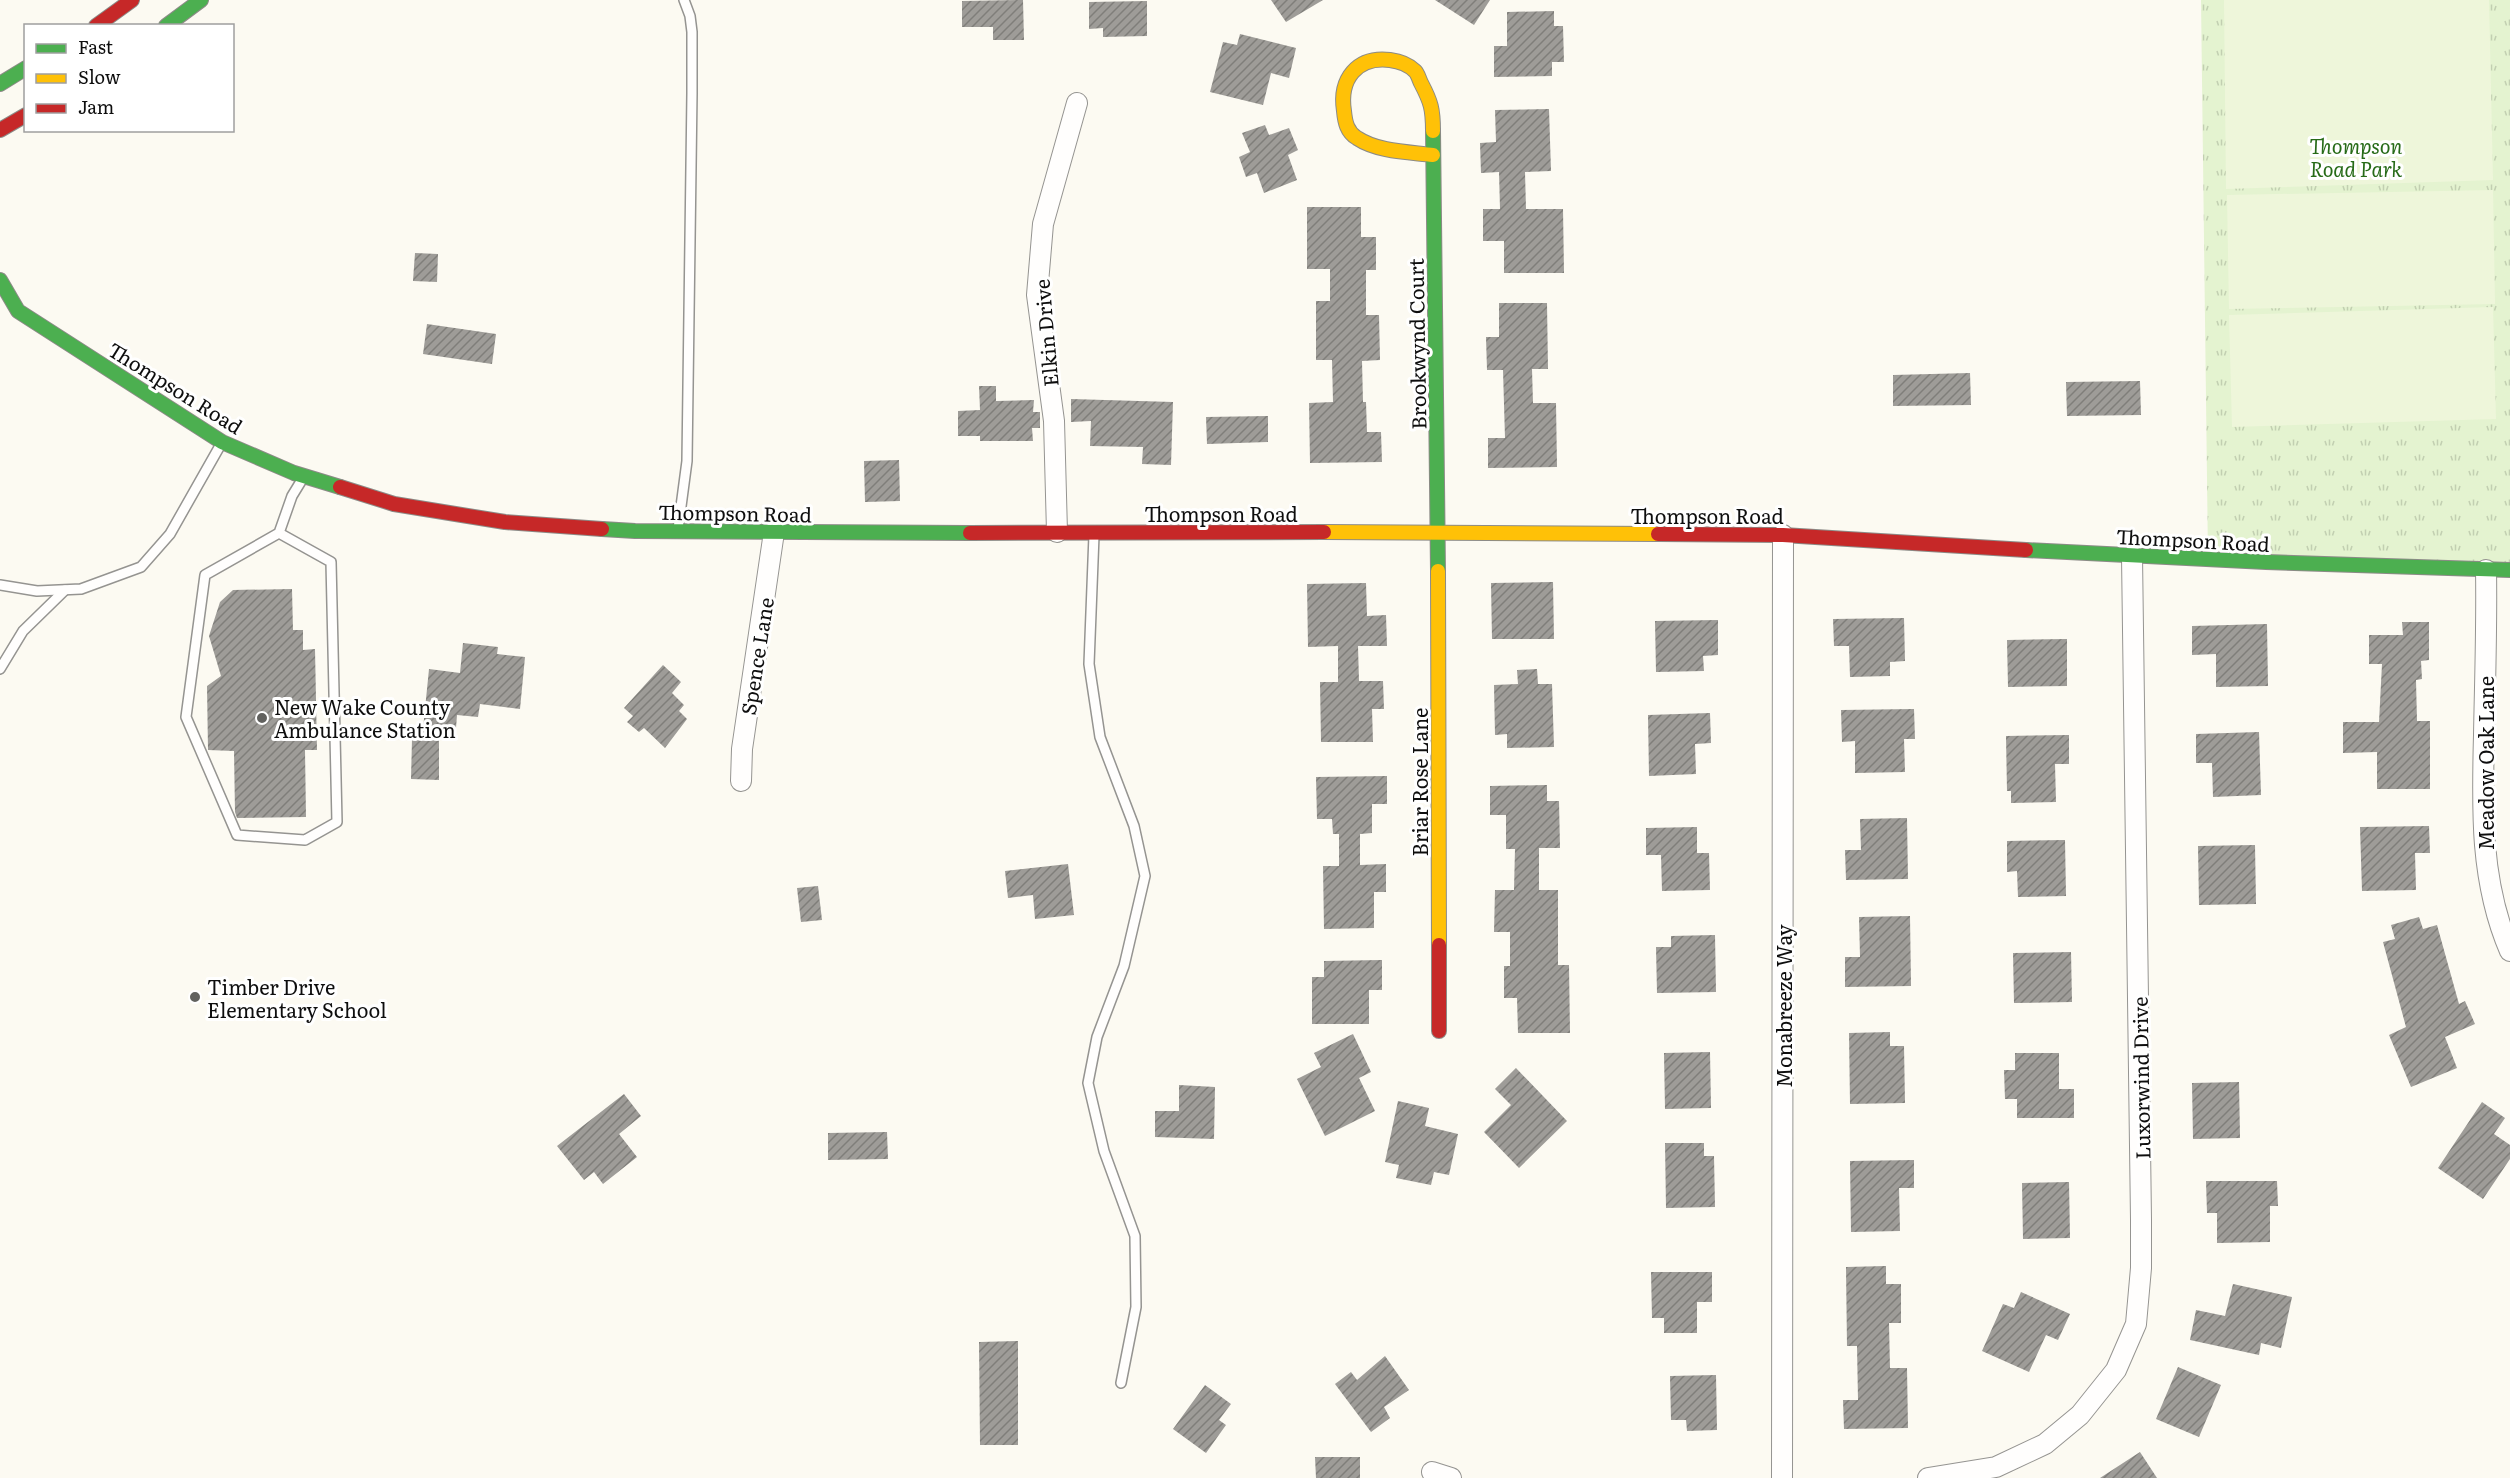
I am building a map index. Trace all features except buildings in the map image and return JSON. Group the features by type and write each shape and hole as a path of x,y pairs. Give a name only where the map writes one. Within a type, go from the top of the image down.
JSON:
{"street":[{"path":"99,24 132,0"},
{"path":"169,24 201,0"},
{"name":"Brookwynd Court","path":"1434,155 1376,147 1356,138 1346,126 1343,106 1343,88 1351,73 1364,62 1381,58 1399,61 1415,71 1433,105 1434,155 1438,532"},
{"path":"0,84 24,69"},
{"name":"Elkin Drive","path":"1057,532 1054,421 1037,295 1043,224 1077,103"},
{"path":"0,130 24,116"},
{"name":"Thompson Road","path":"0,280 18,311 222,442 304,476 394,504 506,522 678,531 774,532 1438,532 1783,535 2133,556 2510,570"},
{"name":"Spence Lane","path":"741,781 742,749 774,532"},
{"name":"Briar Rose Lane","path":"1438,532 1439,1031"},
{"name":"Monabreeze Way","path":"1782,1478 1783,535"},
{"name":"Luxorwind Drive","path":"1928,1478 1996,1467 2045,1444 2080,1416 2116,1370 2136,1324 2141,1268 2141,1220 2133,556"},
{"name":"Meadow Oak Lane","path":"2486,570 2482,812 2486,867 2498,923 2510,951"},
{"path":"1432,1472 1451,1478"}],"lane":[{"path":"678,531 687,461 692,83 692,32 690,16 684,0"},
{"path":"0,585 38,591 81,589 141,567 170,534 222,442"},
{"path":"279,533 331,562 337,822 304,840 237,835 186,717 205,575 279,533 292,496 304,476"},
{"path":"1094,532 1089,664 1100,736 1134,826 1145,876 1124,966 1097,1037 1088,1083 1104,1151 1135,1236 1136,1307 1121,1383"},
{"path":"0,669 23,631 65,590"}],"green space":[{"name":"Thompson Road Park","path":"2201,0 2510,0 2510,569 2208,559"},
{"path":"2224,0 2489,0 2493,180 2226,189"},
{"path":"2493,190 2495,304 2229,309 2227,195"},
{"path":"2493,307 2496,419 2232,427 2229,315"}],"traffic: fast":[{"path":"169,24 201,0"},
{"path":"0,84 24,69"},
{"path":"1433,131 1438,571"},
{"path":"0,280 18,311 222,442 294,473 340,487"},
{"path":"602,529 970,533"},
{"path":"2026,550 2266,562 2510,570"}],"traffic: slow":[{"path":"1433,131 1429,101 1417,74 1412,69 1396,61 1378,60 1368,62 1353,72 1344,89 1343,99 1344,115 1351,133 1365,143 1384,149 1433,155"},
{"path":"1324,532 1658,534"},
{"path":"1438,571 1439,945"}],"traffic: jam":[{"path":"99,24 132,0"},
{"path":"0,130 24,116"},
{"path":"340,487 394,504 505,522 602,529"},
{"path":"970,533 1324,532"},
{"path":"1658,534 1783,535 2026,550"},
{"path":"1439,945 1439,1031"}],"place":[{"name":"New Wake County Ambulance Station","path":"262,718"},
{"name":"Timber Drive Elementary School","path":"195,997"}]}
